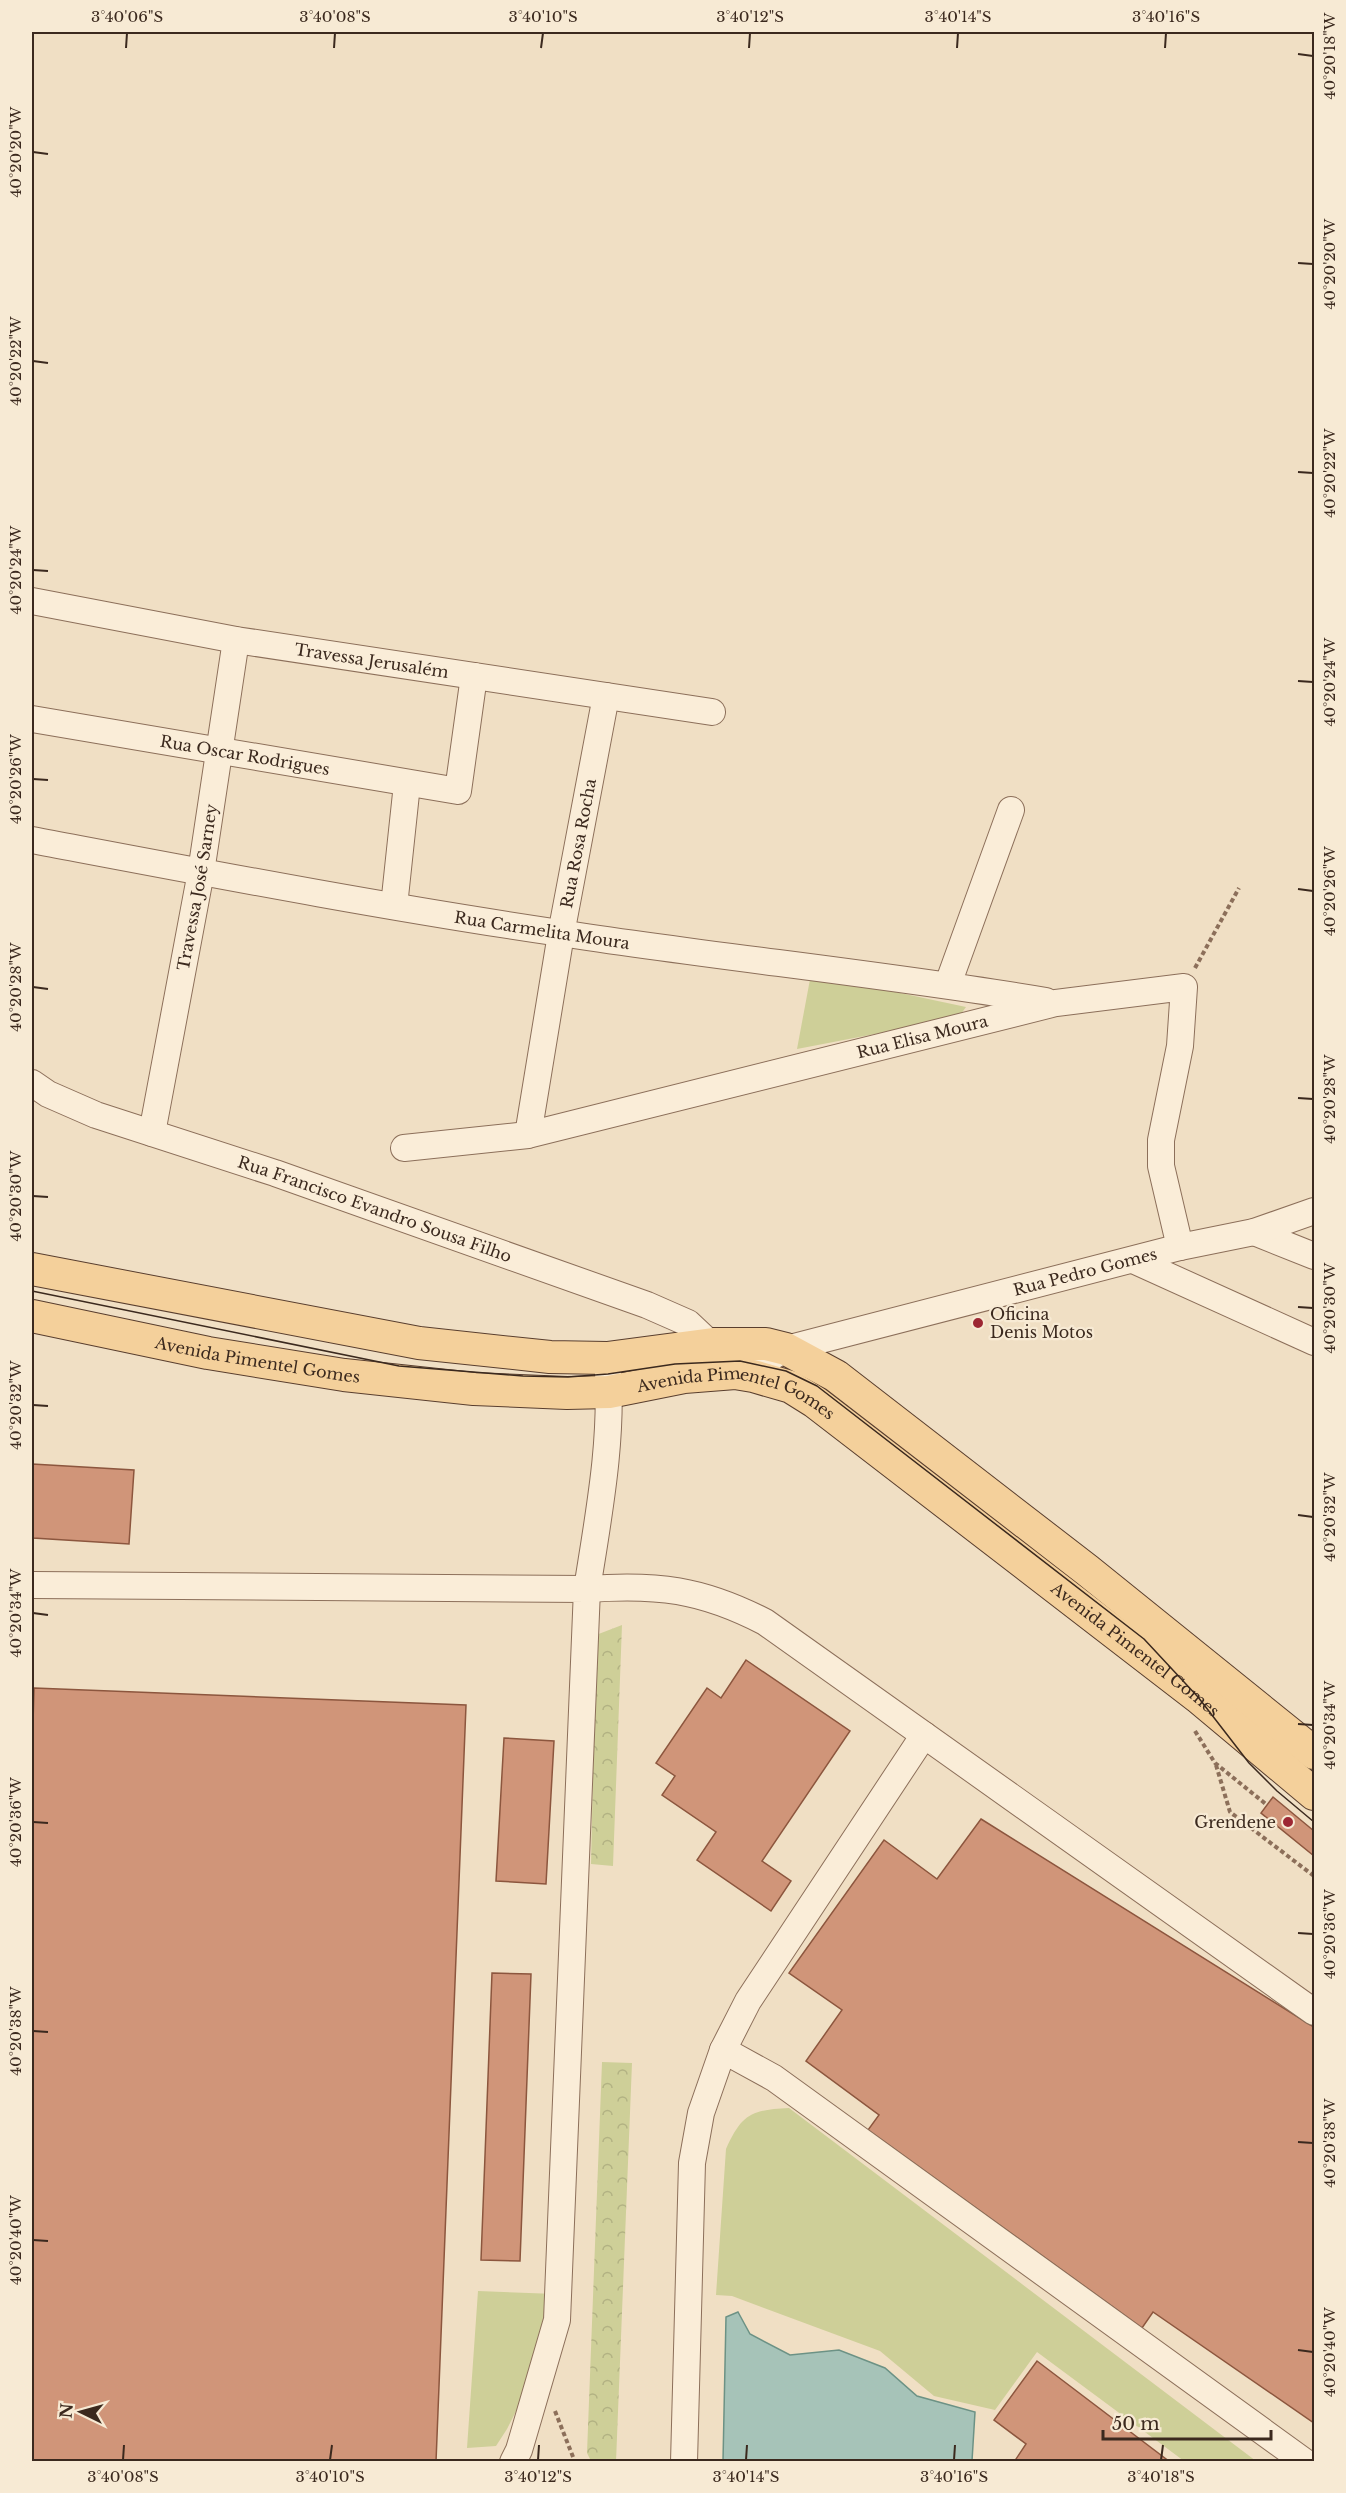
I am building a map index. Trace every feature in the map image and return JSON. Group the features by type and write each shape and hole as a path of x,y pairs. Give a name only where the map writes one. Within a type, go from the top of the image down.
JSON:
{"main road":[{"name":"Avenida Pimentel Gomes","path":"32,1269 419,1343 550,1357 606,1358 713,1344 766,1344 786,1349 836,1376 1087,1570 1314,1753"},
{"path":"208,1353 215,1305"},
{"name":"Avenida Pimentel Gomes","path":"32,1316 208,1353 321,1372 474,1389 609,1392 684,1377 744,1374 791,1387 815,1402 1188,1690 1314,1794"}],"street":[{"name":"Travessa Jerusalém","path":"32,601 236,640 712,712"},
{"name":"Travessa José Sarney","path":"152,1133 201,872 236,640"},
{"name":"Rua Oscar Rodrigues","path":"32,719 458,791 474,676"},
{"name":"Rua Rosa Rocha","path":"528,1135 561,934 606,696"},
{"path":"394,906 406,784"},
{"path":"948,984 1011,810"},
{"name":"Rua Carmelita Moura","path":"32,840 201,872 561,934 948,984 1056,1003"},
{"path":"1180,1247 1161,1166 1161,1140 1180,1046 1185,987"},
{"name":"Rua Elisa Moura","path":"404,1148 528,1135 1056,1003 1185,987"},
{"name":"Rua Francisco Evandro Sousa Filho","path":"32,1083 48,1094 96,1115 275,1173 647,1305 688,1323 744,1374"},
{"name":"Rua Pedro Gomes","path":"786,1349 1180,1247 1254,1232 1314,1211"},
{"path":"1254,1232 1314,1256"},
{"path":"1133,1260 1314,1342"},
{"path":"744,1374 786,1349"},
{"path":"513,2462 519,2450 542,2376 557,2320 587,1589 603,1488 609,1392 606,1358"},
{"path":"32,1585 587,1589 648,1587 681,1590 712,1598 765,1622 1314,2012"},
{"path":"684,2462 692,2163 701,2113 723,2050 748,2001 924,1736"},
{"path":"723,2050 774,2078 1305,2462"}],"path":[{"path":"1185,987 1239,888"},
{"path":"1193,1728 1215,1763 1230,1812 1314,1876"},
{"path":"1215,1763 1267,1805"},
{"path":"542,2376 575,2462"}],"green space":[{"path":"811,974 966,1007 958,1018 797,1049"},
{"path":"622,1625 613,1866 591,1864 596,1635"},
{"path":"602,2062 632,2063 616,2462 591,2461 587,2453"},
{"path":"789,2108 1256,2461 1184,2461 1037,2352 995,2410 934,2396 880,2351 732,2296 716,2295 726,2149 737,2128 749,2116 765,2110"},
{"path":"478,2291 556,2294 551,2342 507,2429 496,2446 467,2448"}],"shaded area":[{"path":"738,2312 750,2334 790,2355 839,2350 885,2368 917,2396 975,2412 972,2461 723,2461 726,2317"}],"building":[{"path":"32,1464 134,1470 129,1544 33,1538"},
{"path":"746,1660 850,1731 762,1861 791,1881 771,1911 697,1860 716,1832 662,1795 675,1776 656,1763 707,1688 721,1698"},
{"path":"34,1688 466,1705 436,2462 32,2462 32,1758"},
{"path":"504,1738 554,1741 546,1884 496,1881"},
{"name":"Grendene","path":"1273,1797 1314,1831 1314,1856 1261,1813"},
{"path":"981,1819 1314,2027 1314,2423 1153,2312 1142,2328 868,2130 879,2115 806,2061 842,2010 789,1973 884,1840 937,1879"},
{"path":"492,1973 531,1974 520,2261 481,2260"},
{"path":"1037,2361 1170,2462 1014,2462 1026,2444 994,2420"}],"tram line":[{"path":"32,1291 399,1366 523,1376 568,1377 608,1374 675,1364 740,1361 786,1371 817,1386 1144,1639 1198,1697 1249,1763 1277,1791 1314,1822"}],"place":[{"name":"Oficina Denis Motos","path":"978,1323"},
{"name":"Grendene","path":"1288,1822"}]}
